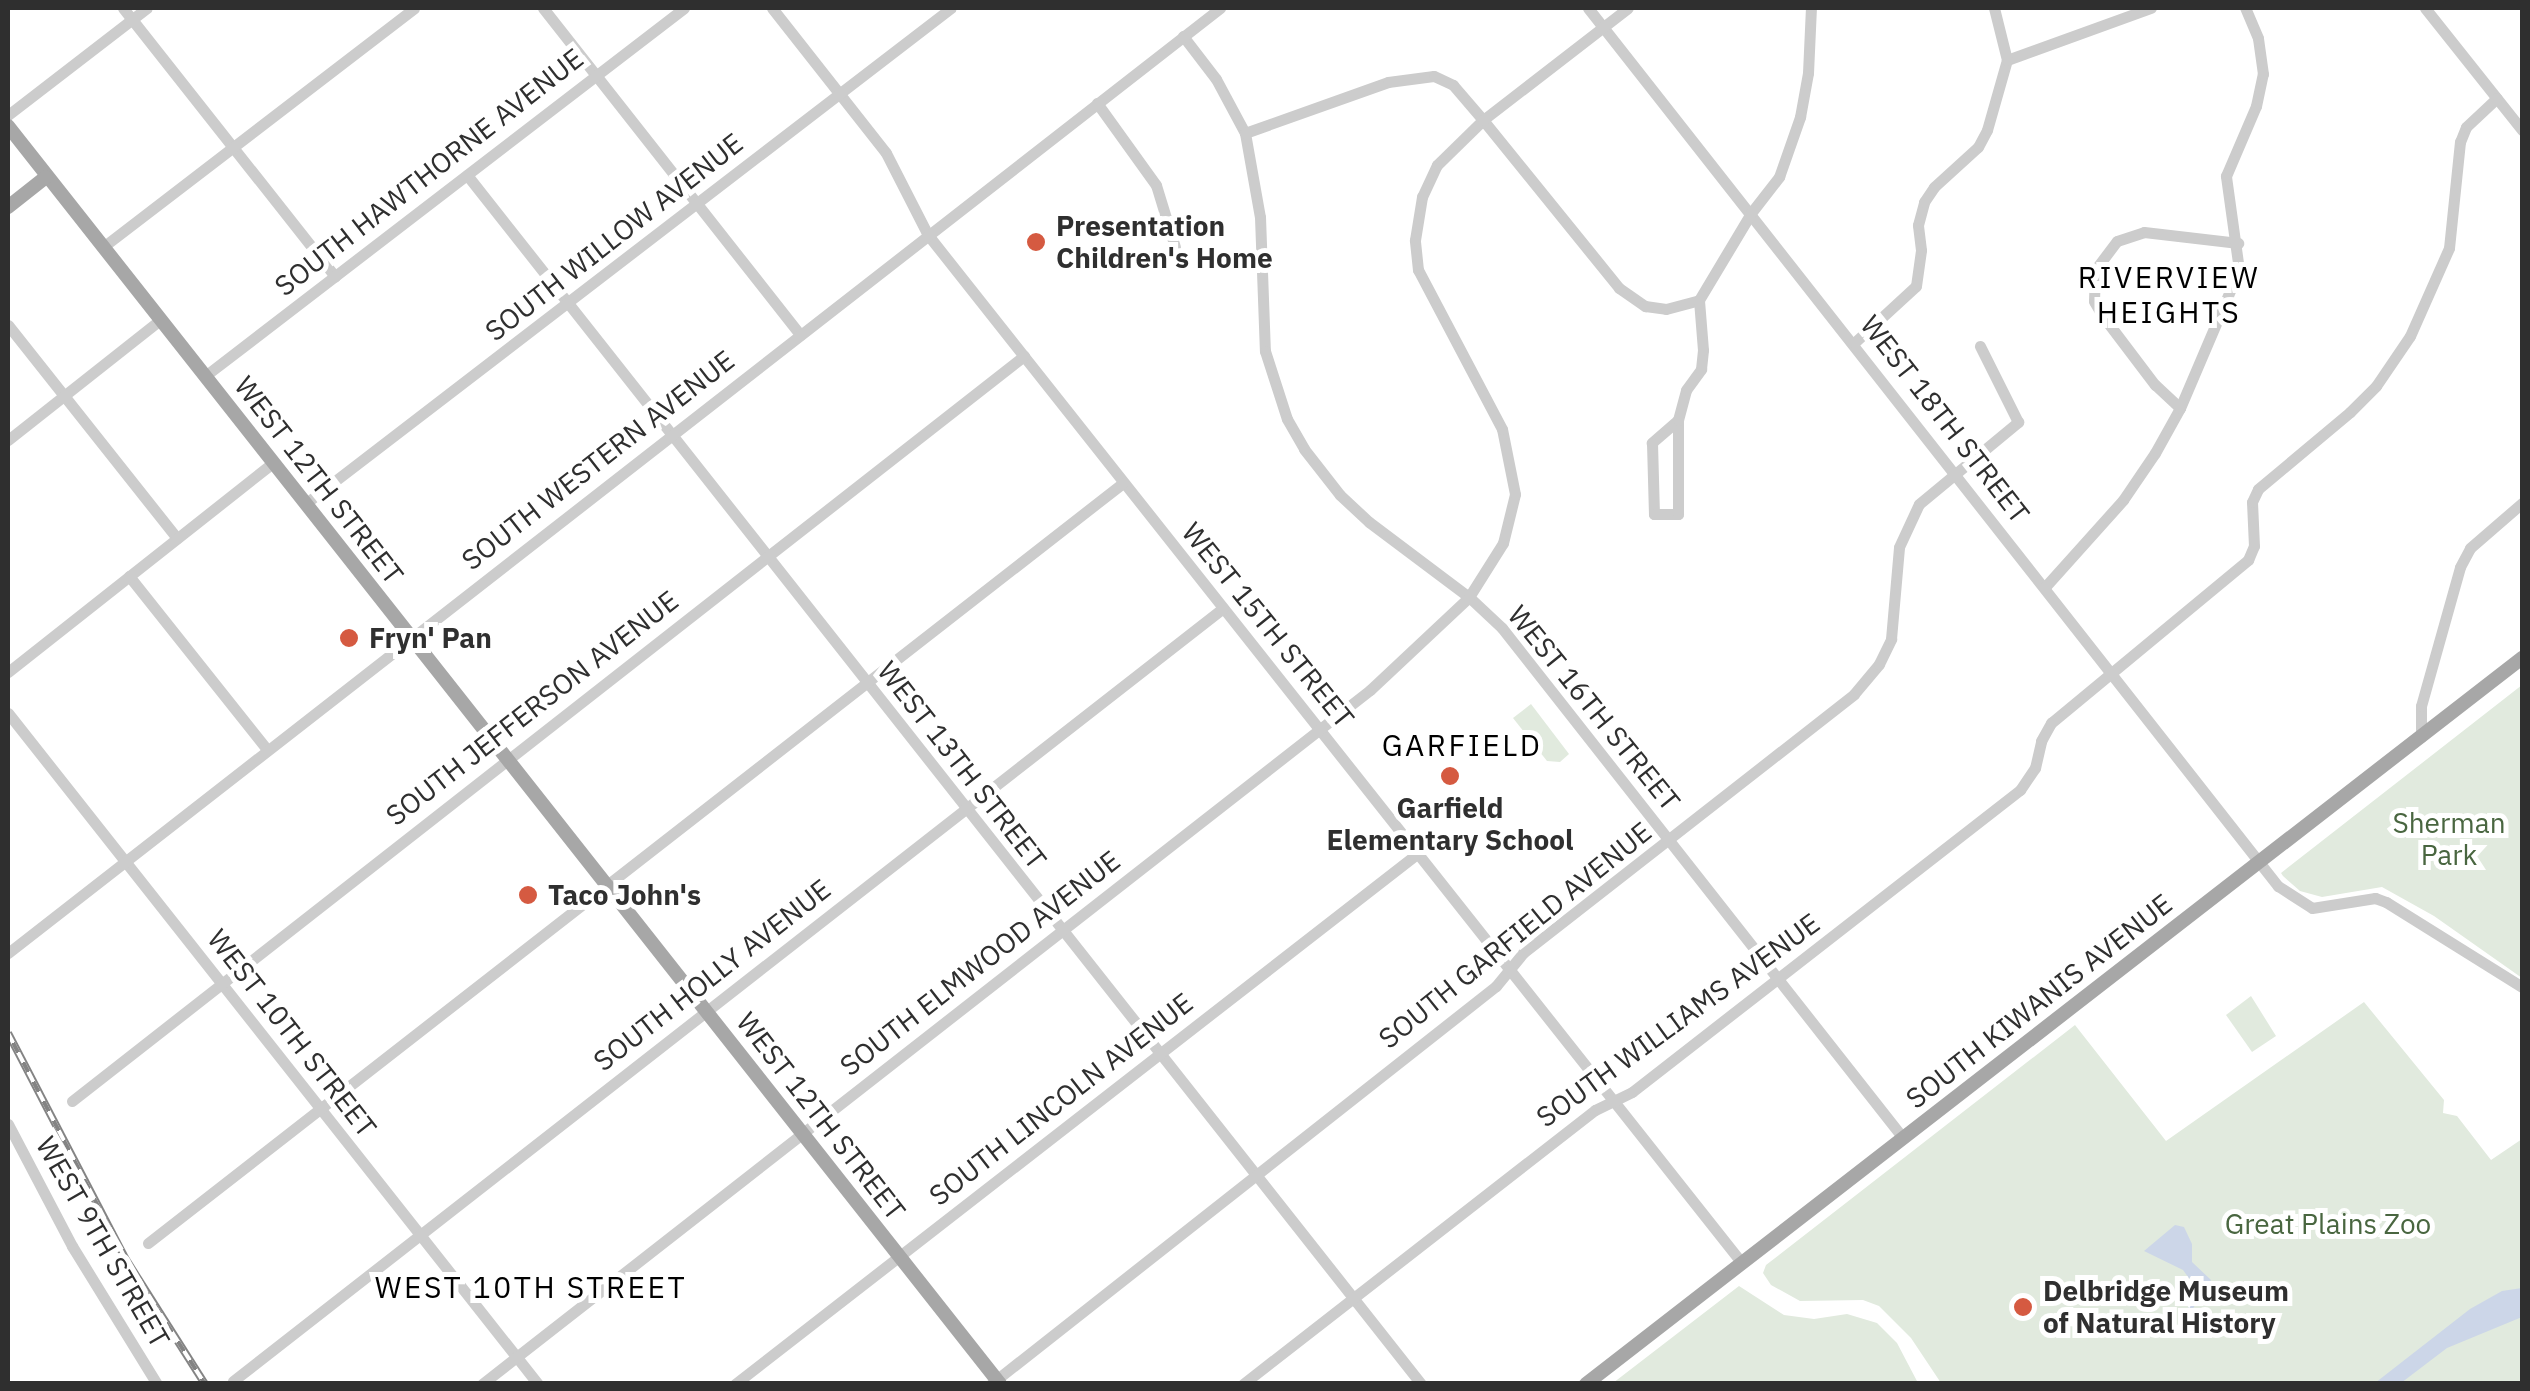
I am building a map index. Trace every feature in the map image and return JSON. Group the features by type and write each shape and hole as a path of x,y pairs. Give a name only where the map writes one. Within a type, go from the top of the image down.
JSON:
{"main road":[{"name":"WEST 12TH STREET","path":"8,126 996,1382"},
{"path":"8,207 46,176"},
{"name":"SOUTH KIWANIS AVENUE","path":"1586,1384 2522,658"}],"street":[{"path":"123,8 335,276"},
{"path":"8,115 147,8"},
{"path":"103,247 414,8"},
{"path":"543,8 800,335"},
{"name":"SOUTH HAWTHORNE AVENUE","path":"204,376 684,8"},
{"name":"WEST 15TH STREET","path":"772,8 886,153 928,235 1742,1263"},
{"name":"SOUTH WILLOW AVENUE","path":"306,504 951,8"},
{"name":"SOUTH WESTERN AVENUE","path":"8,953 266,748 1220,8"},
{"name":"WEST 18TH STREET","path":"1588,8 2278,886 2298,902 2322,908 2374,898 2427,924 2522,987"},
{"path":"1603,26 1628,8"},
{"path":"1678,420 1652,443 1654,514 1678,514 1678,420 1686,390 1701,369 1699,300 1751,213 1779,177 1800,117 1808,73 1811,8"},
{"path":"1854,344 1916,286 1921,250 1918,226 1924,202 1934,186 1978,147 2007,60 1994,8"},
{"path":"2007,60 2151,8"},
{"path":"2045,588 2123,500 2180,408 2239,270 2226,176 2256,106 2264,74 2258,38 2245,8"},
{"path":"2426,8 2522,130"},
{"name":"SOUTH ELMWOOD AVENUE","path":"482,1384 1320,730 1420,647 1469,597 1503,543 1515,494 1502,429 1425,289 1415,240 1427,181 1437,164 1483,120 1603,26"},
{"name":"WEST 16TH STREET","path":"1183,36 1216,79 1246,133 1260,217 1265,351 1287,419 1340,495 1369,522 1469,597 1502,628 1903,1138"},
{"path":"1246,133 1409,76 1434,76 1453,85 1632,300 1666,309 1699,300"},
{"path":"2110,672 2248,560 2254,546 2252,502 2258,489 2350,412 2392,364 2423,311 2449,248 2460,142 2466,128 2497,98"},
{"path":"1097,103 1156,185 1176,247"},
{"name":"WEST 13TH STREET","path":"467,175 1421,1384"},
{"path":"2180,408 2154,384 2102,316 2094,301 2095,270 2117,241 2144,232 2238,243"},
{"path":"8,440 160,320"},
{"path":"8,325 177,538"},
{"name":"SOUTH GARFIELD AVENUE","path":"996,1382 1496,986 1523,953 1670,840 1870,676 1891,639 1902,536 1919,504 2018,422 1980,346"},
{"name":"SOUTH JEFFERSON AVENUE","path":"72,1101 1024,356"},
{"path":"8,672 273,463"},
{"path":"148,1243 1123,483"},
{"path":"2421,737 2421,706 2460,567 2470,548 2522,503"},
{"path":"130,576 266,748"},
{"name":"SOUTH HOLLY AVENUE","path":"233,1382 1222,608"},
{"name":"SOUTH WILLIAMS AVENUE","path":"1243,1384 1594,1110 1632,1092 1779,980 2020,790 2036,768 2041,741 2052,723 2110,672"},
{"name":"WEST 10TH STREET","path":"8,713 538,1384"},
{"name":"SOUTH LINCOLN AVENUE","path":"735,1384 1418,853"},
{"name":"WEST 9TH STREET","path":"8,1124 72,1246 154,1382"}],"green space":[{"name":"Sherman Park","path":"2522,685 2522,978 2434,916 2382,887 2322,897 2300,891 2283,876 2281,873"},
{"path":"1531,704 1569,754 1560,762 1547,761 1513,718"},
{"path":"2251,996 2276,1036 2252,1052 2226,1015"},
{"name":"Great Plains Zoo","path":"2364,1002 2444,1100 2443,1113 2457,1116 2491,1160 2522,1139 2522,1383 1941,1383 1911,1338 1879,1306 1863,1300 1800,1301 1771,1285 1763,1273 1766,1265 2075,1025 2166,1141"},
{"path":"1739,1286 1784,1315 1814,1319 1847,1314 1877,1323 1897,1343 1918,1383 1613,1383"}],"water":[{"path":"2175,1225 2184,1227 2192,1244 2192,1262 2211,1280 2192,1310 2188,1309 2191,1281 2183,1270 2144,1251"},
{"path":"2522,1288 2522,1317 2447,1348 2401,1383 2375,1383 2470,1309 2502,1291"}],"railway":[{"path":"8,1033 125,1258 205,1384"}],"place":[{"name":"Presentation Children's Home","path":"1036,242"},
{"name":"Fryn' Pan","path":"349,638"},
{"name":"Garfield Elementary School","path":"1450,776"},
{"name":"Taco John's","path":"528,895"},
{"name":"Delbridge Museum of Natural History","path":"2023,1307"}],"district":[{"name":"RIVERVIEW HEIGHTS","path":"2169,294"},
{"name":"GARFIELD","path":"1462,745"},
{"name":"WEST 10TH STREET","path":"531,1287"}]}
